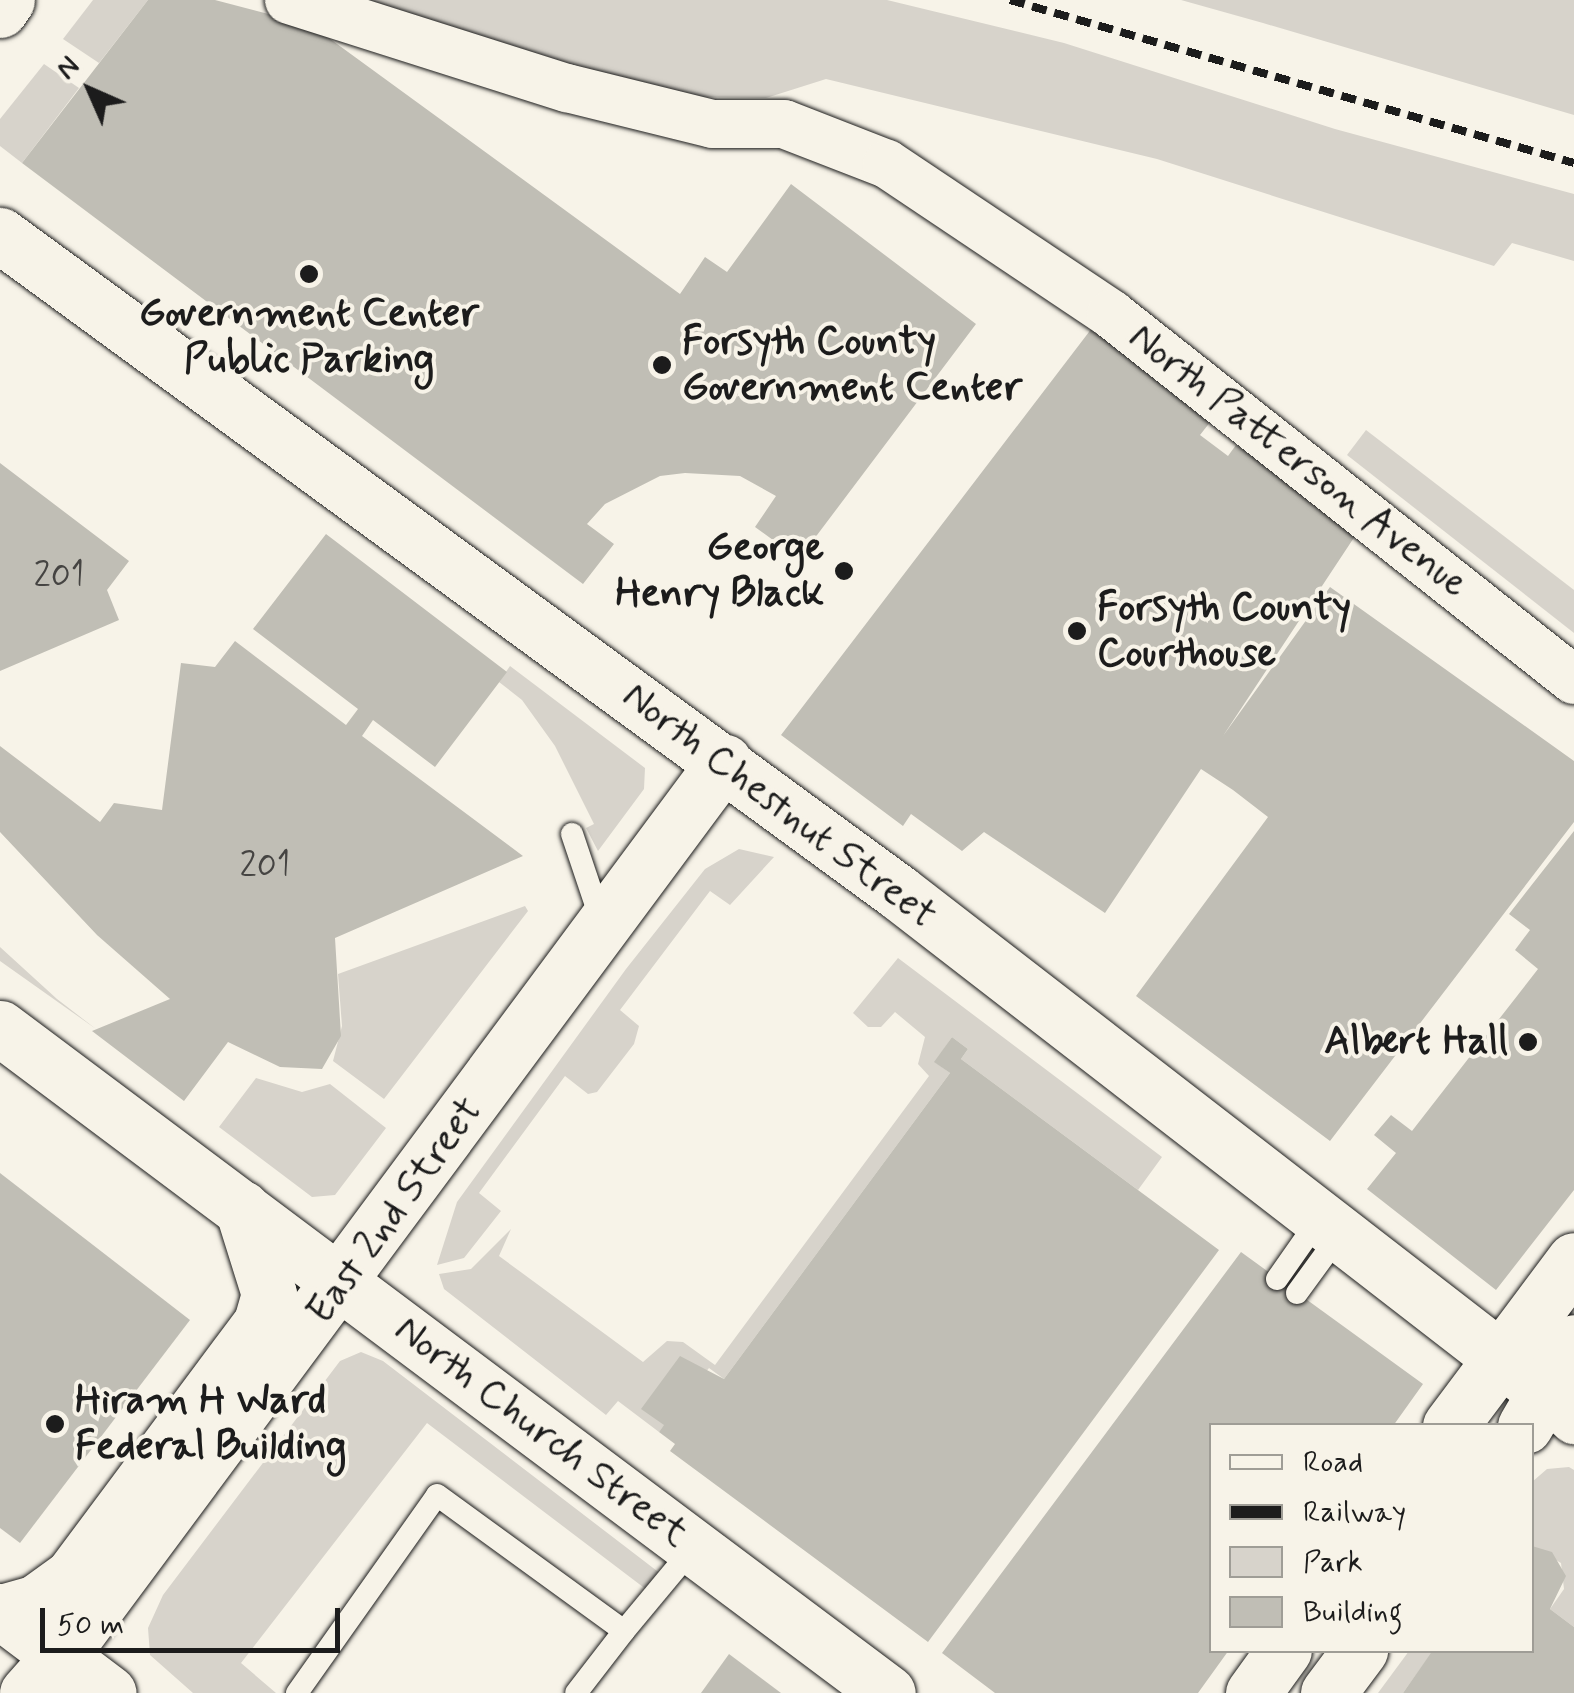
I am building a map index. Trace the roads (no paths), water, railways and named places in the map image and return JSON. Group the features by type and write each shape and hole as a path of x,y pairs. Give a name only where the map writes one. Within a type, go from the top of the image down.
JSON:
{"street":[{"path":"0,10 8,0"},
{"name":"North Patterson Avenue","path":"290,0 676,115 713,124 784,124 887,164 1111,314 1574,680"},
{"name":"North Chestnut Street","path":"0,235 724,762 1500,1358 1548,1413"},
{"name":"East 2nd Street","path":"43,1674 343,1283 724,762"},
{"name":"North Church Street","path":"0,1028 888,1693"},
{"name":"East 2nd Street","path":"1,1611 36,1602 72,1576 261,1322 267,1282 242,1208"},
{"path":"1452,1423 1574,1260"},
{"path":"1548,1413 1574,1342"},
{"path":"1,1611 43,1674 109,1693"},
{"path":"1253,1693 1282,1653"},
{"path":"1328,1693 1358,1653"}],"lane":[{"path":"572,834 603,928"},
{"path":"1287,1286 1329,1227"},
{"path":"298,1693 438,1495 624,1632"},
{"path":"576,1693 694,1546"}],"railway":[{"path":"1010,0 1574,163"}],"place":[{"name":"Government Center Public Parking","path":"309,274"},
{"name":"Forsyth County Government Center","path":"662,365"},
{"name":"George Henry Black","path":"844,571"},
{"name":"Forsyth County Courthouse","path":"1077,631"},
{"name":"Albert Hall","path":"1528,1042"},
{"name":"Hiram H Ward Federal Building","path":"55,1424"}]}
